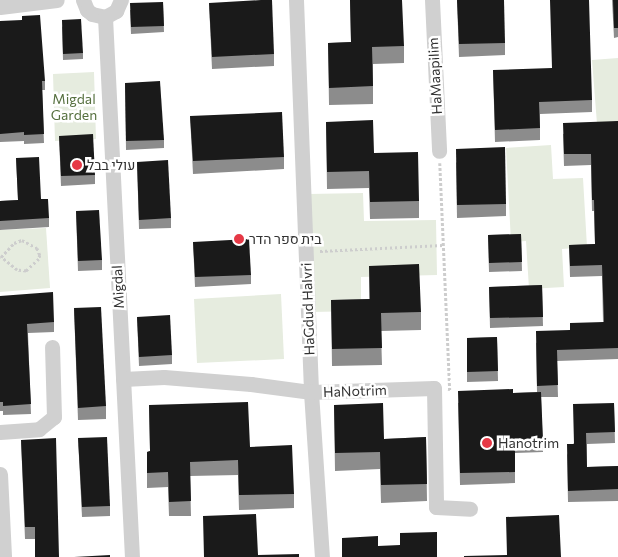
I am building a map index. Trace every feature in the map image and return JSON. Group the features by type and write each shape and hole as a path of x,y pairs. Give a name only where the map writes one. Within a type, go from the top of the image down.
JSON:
{"street":[{"path":"0,7 57,0"},
{"path":"83,0 87,10 92,14 105,17 116,11 121,0"},
{"name":"HaGdud HaIvri","path":"296,0 311,392 322,557"},
{"name":"HaMaapilim","path":"432,0 439,151"},
{"name":"Migdal","path":"105,17 132,557"},
{"path":"0,432 39,429 54,417 52,347"},
{"name":"HaNotrim","path":"123,379 164,377 311,392 434,388"},
{"path":"434,388 436,507 470,509"},
{"path":"0,474 4,557"}],"path":[{"path":"434,388 450,390 439,151"},
{"path":"22,240 37,248 40,255 39,259 26,271 17,270 0,257 14,243 22,240"},
{"path":"306,252 443,245"}],"green space":[{"path":"618,58 618,123 597,124 592,60"},
{"name":"Migdal Garden","path":"94,72 96,139 55,141 53,74"},
{"path":"551,145 553,179 583,178 587,247 562,249 564,287 529,289 526,241 511,242 506,148"},
{"path":"363,193 364,221 436,220 437,275 361,277 361,311 312,312 309,194"},
{"path":"46,228 50,288 0,292 0,230"},
{"path":"281,294 284,359 197,363 194,299"}],"building":[{"path":"272,0 274,54 212,57 209,3"},
{"path":"350,0 402,0 404,46 372,47 373,86 329,88 328,43 351,42"},
{"path":"457,0 504,0 505,43 459,44"},
{"path":"550,0 589,0 592,100 539,102 540,128 495,130 493,70 552,68"},
{"path":"613,0 618,0 618,28 614,28"},
{"path":"163,2 164,26 131,27 130,3"},
{"path":"40,15 45,81 42,81 44,134 24,135 24,132 0,134 0,21 22,20 22,16"},
{"path":"81,19 83,53 63,54 62,20"},
{"path":"160,81 164,140 126,141 125,83"},
{"path":"282,112 284,157 193,161 190,116"},
{"path":"373,120 374,153 418,152 419,201 370,202 369,171 327,172 326,122"},
{"path":"618,121 618,348 557,350 558,385 537,386 536,331 570,330 570,323 604,322 602,265 570,266 569,245 595,244 594,200 592,200 591,154 564,154 563,123"},
{"name":"עולי בבל","path":"93,134 95,175 61,176 59,136"},
{"path":"505,147 506,204 457,205 456,149"},
{"path":"39,157 41,199 48,199 49,218 0,221 0,201 18,200 16,158"},
{"path":"168,160 171,218 139,220 137,162"},
{"path":"99,210 102,260 78,261 76,211"},
{"path":"521,234 522,262 489,263 488,235"},
{"path":"249,239 251,275 195,277 193,242"},
{"path":"419,264 421,312 381,313 382,348 332,349 331,300 370,299 369,266"},
{"path":"542,285 543,317 490,318 489,287"},
{"path":"53,292 54,322 27,324 31,404 3,406 3,402 0,402 0,296"},
{"path":"101,307 106,406 78,408 74,308"},
{"path":"170,315 172,355 139,357 137,317"},
{"path":"497,337 498,371 467,372 467,338"},
{"name":"Hanotrim","path":"513,389 513,393 541,392 543,440 515,441 515,472 460,473 458,391"},
{"path":"248,402 250,447 292,445 294,494 239,495 238,460 190,462 191,501 169,502 168,472 147,473 147,452 150,451 149,405"},
{"path":"383,403 384,439 426,437 427,484 381,485 380,452 335,453 334,405"},
{"path":"614,403 615,432 586,433 587,467 618,466 618,489 568,491 567,444 574,444 573,404"},
{"path":"107,437 110,506 82,507 78,438"},
{"path":"56,438 59,557 35,557 35,527 25,527 21,440"},
{"path":"256,514 258,555 299,554 299,557 204,557 203,516"},
{"path":"559,515 561,557 464,557 507,555 506,517"},
{"path":"437,532 437,557 342,557 342,538 378,536 378,546 400,545 400,533"},
{"path":"110,555 110,557 74,557"}],"place":[{"name":"עולי בבל","path":"77,165"},
{"name":"בית ספר הדר","path":"239,239"},
{"name":"Hanotrim","path":"487,443"}]}
